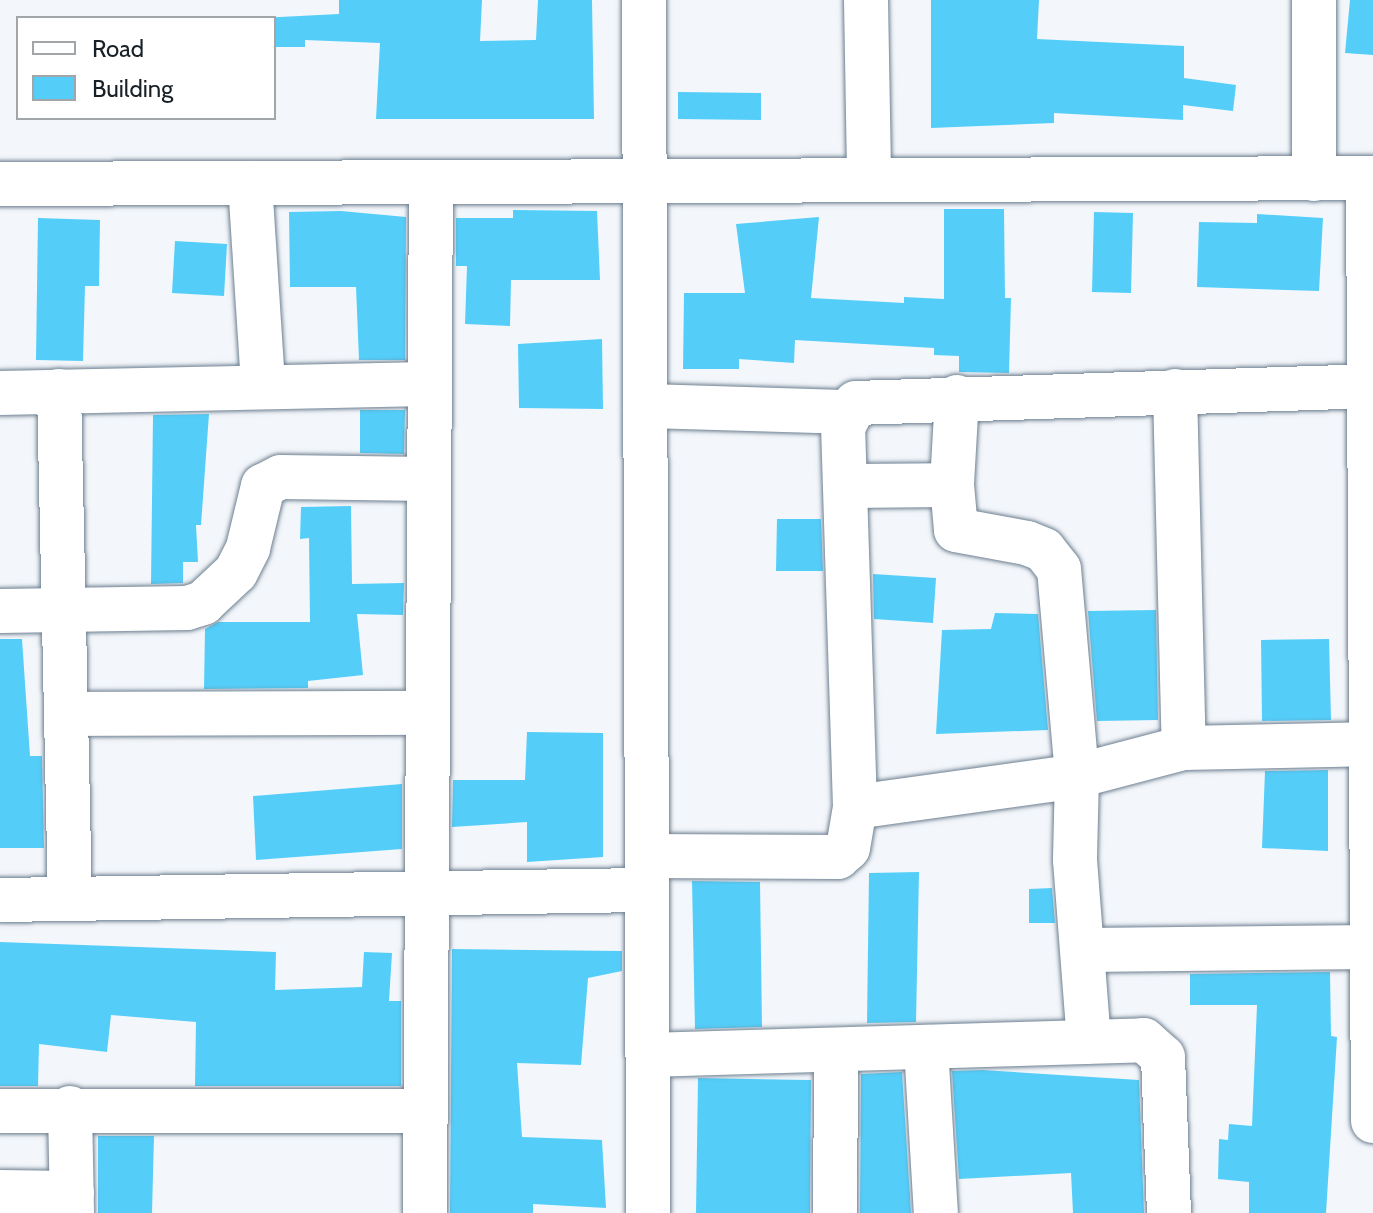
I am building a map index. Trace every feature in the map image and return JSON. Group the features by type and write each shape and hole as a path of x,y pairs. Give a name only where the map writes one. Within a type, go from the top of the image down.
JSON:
{"street":[{"path":"644,0 648,1213"},
{"path":"866,0 869,180"},
{"path":"1314,0 1314,179"},
{"path":"0,184 1370,178 1373,1121"},
{"path":"425,1213 431,182"},
{"path":"250,183 263,385"},
{"path":"0,393 263,385 429,384"},
{"path":"645,406 846,412 869,399 1371,386"},
{"path":"59,391 70,899"},
{"path":"1175,391 1184,748"},
{"path":"957,397 952,485 956,530 1027,543 1044,550 1059,569 1077,776 1075,860 1089,1041"},
{"path":"0,900 427,895 838,857 851,839 855,807 845,486 846,412"},
{"path":"0,611 187,608 203,603 236,572 248,548 263,486 281,477 428,479"},
{"path":"845,486 952,485"},
{"path":"66,714 427,713"},
{"path":"855,807 1077,776 1184,748 1371,744"},
{"path":"1084,950 1372,947"},
{"path":"648,1055 1144,1040 1155,1045 1163,1057 1169,1213"},
{"path":"926,1047 936,1213"},
{"path":"835,1213 836,1051"},
{"path":"0,1111 70,1108 424,1111"},
{"path":"0,1192 72,1203 70,1108"}],"building":[{"path":"339,0 482,0 480,41 536,40 538,0 592,0 594,119 376,119 380,43 305,40 305,47 276,47 276,17 339,14"},
{"path":"931,0 1039,0 1037,39 1184,46 1184,78 1236,85 1233,111 1183,105 1183,120 1054,113 1054,123 931,128"},
{"path":"1350,0 1373,0 1373,55 1345,53"},
{"path":"678,92 761,93 761,120 678,119"},
{"path":"944,209 1004,209 1005,298 1011,298 1009,373 959,372 959,356 934,355 934,348 795,340 794,363 739,359 739,369 683,369 684,293 745,293 736,224 819,217 811,298 904,303 904,297 944,299"},
{"path":"513,210 597,211 600,280 511,280 510,326 465,324 467,266 456,266 456,218 513,218"},
{"path":"341,211 406,217 405,360 359,360 356,287 290,287 289,212"},
{"path":"1094,212 1133,213 1131,293 1092,292"},
{"path":"1257,214 1323,218 1319,291 1197,287 1199,222 1257,223"},
{"path":"38,218 100,220 99,286 85,286 83,361 36,360"},
{"path":"175,241 227,244 224,296 172,293"},
{"path":"602,339 603,409 519,408 518,344"},
{"path":"360,410 405,410 404,454 360,453"},
{"path":"209,414 201,525 196,525 198,562 183,562 183,583 151,584 153,415"},
{"path":"351,506 352,584 404,583 403,615 357,614 363,675 308,681 308,688 204,689 205,629 218,622 310,622 309,538 300,539 301,507"},
{"path":"777,519 821,519 823,571 776,571"},
{"path":"873,574 936,578 933,623 874,619"},
{"path":"1156,610 1158,720 1097,721 1088,611"},
{"path":"995,613 1038,614 1048,730 936,734 942,630 991,629"},
{"path":"0,639 22,639 30,756 42,756 44,848 0,848"},
{"path":"1329,639 1331,720 1262,721 1261,640"},
{"path":"527,732 603,733 603,857 527,862 527,822 452,827 453,780 525,780"},
{"path":"1328,770 1328,851 1262,848 1265,771"},
{"path":"402,784 402,849 256,860 253,796"},
{"path":"919,872 916,1022 867,1023 869,873"},
{"path":"692,881 760,882 762,1027 695,1029"},
{"path":"1052,888 1055,923 1029,923 1029,889"},
{"path":"0,942 276,952 275,990 362,987 364,952 392,953 389,1001 401,1001 401,1086 195,1086 196,1022 111,1015 107,1052 39,1044 38,1086 0,1086"},
{"path":"452,949 622,951 622,971 588,978 581,1065 517,1063 522,1137 602,1140 606,1208 533,1204 533,1213 450,1213"},
{"path":"1330,972 1331,1036 1337,1037 1326,1213 1249,1213 1249,1182 1218,1179 1219,1139 1228,1140 1229,1124 1252,1126 1257,1005 1190,1005 1190,974"},
{"path":"982,1070 1139,1080 1144,1213 1073,1213 1071,1173 959,1179 952,1071"},
{"path":"902,1072 911,1213 860,1213 861,1074"},
{"path":"698,1078 811,1080 810,1213 696,1213"},
{"path":"98,1136 154,1136 152,1213 98,1213"}]}
